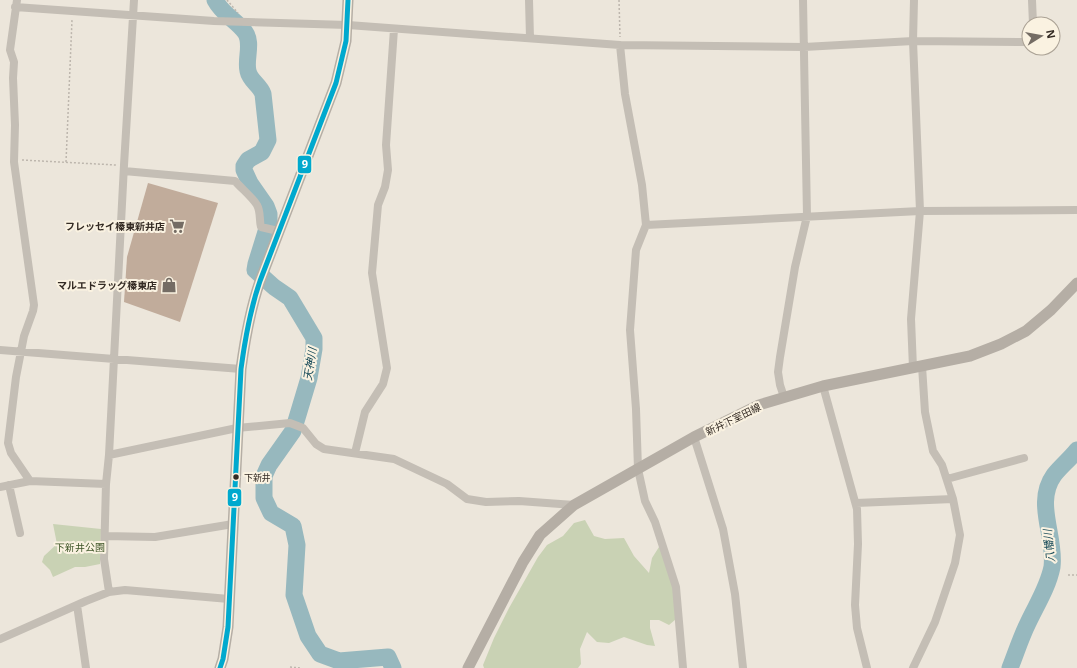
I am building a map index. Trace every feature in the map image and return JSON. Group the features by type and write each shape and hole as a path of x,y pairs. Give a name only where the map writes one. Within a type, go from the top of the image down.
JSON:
{"main road":[{"path":"220,668 226,645 237,428 241,369 245,338 254,297 278,231 336,83 348,25 348,0"},
{"name":"新井下室田線","path":"468,668 523,562 540,535 574,505 694,437 759,405 823,386 970,356 1001,344 1026,331 1077,283"}],"street":[{"path":"109,592 104,559 106,484 109,455 134,0"},
{"path":"529,0 530,38"},
{"path":"784,397 778,372 795,267 807,216 803,0"},
{"path":"913,668 935,622 955,563 960,535 953,499 947,479 942,465 933,451 917,367 911,319 920,211 913,42 914,0"},
{"path":"1032,0 1033,16"},
{"path":"30,481 11,453 8,443 16,377 24,336 34,305 14,159 14,62 10,50 16,4 72,11 132,16 246,22 348,25 620,45 804,48 913,42 1021,42"},
{"path":"355,453 365,412 383,384 386,368 372,273 378,205 385,187 388,170 386,145 394,29"},
{"path":"620,45 625,94 640,178 646,225 636,250 630,330 636,409 638,469 645,501 655,522 676,587 683,668"},
{"path":"124,168 235,181 257,206 261,227 278,231"},
{"path":"646,225 920,211 1077,210"},
{"path":"0,350 241,369"},
{"path":"823,386 856,504 858,544 855,605 857,628 867,668"},
{"path":"109,455 237,428 290,423 303,428 316,444 324,449 394,459 447,484 467,499 486,502 519,501 574,505"},
{"path":"694,437 723,528 735,594 743,668"},
{"path":"947,479 1024,458"},
{"path":"0,487 30,481 106,484"},
{"path":"9,485 20,533"},
{"path":"856,504 953,499"},
{"path":"105,536 155,537 233,524"},
{"path":"0,640 109,592 125,590 229,599"},
{"path":"77,606 86,668"}],"path":[{"path":"227,0 246,22"},
{"path":"619,0 620,45"},
{"path":"66,162 72,11"},
{"path":"14,159 66,162 124,168"},
{"path":"1068,575 1077,574"},
{"path":"290,667 300,668"}],"green space":[{"path":"585,520 594,536 605,539 624,538 634,556 649,573 652,558 659,547 666,552 672,579 676,619 669,625 659,620 650,620 650,628 655,646 647,645 624,637 609,643 597,642 587,632 580,649 581,664 578,668 484,668 483,665 494,638 538,557 547,545 563,536 574,523"},
{"name":"下新井公園","path":"53,524 101,529 100,564 75,567 53,577 50,570 42,562 44,556 57,544"}],"building":[{"path":"148,183 218,203 180,322 124,302 127,257"}],"waterway":[{"name":"天神川","path":"215,0 222,10 245,32 249,46 247,61 248,71 251,78 263,94 268,140 262,152 248,160 244,166 244,170 250,183 266,206 269,214 269,222 255,270 274,287 290,298 314,338 314,349 309,378 293,431 269,465 264,476 264,498 271,513 293,526 297,545 294,595 308,636 320,654 339,661 388,657 393,668"},
{"name":"八幡川","path":"1010,668 1025,628 1045,588 1052,567 1051,543 1046,508 1048,486 1054,475 1077,450"}],"transit line":[{"name":"9","path":"220,668 223,659 228,627 241,369 246,336 253,303 260,281 336,83 346,41 348,0"}],"place":[{"name":"フレッセイ榛東新井店","path":"177,226"},
{"name":"マルエドラッグ榛東店","path":"169,285"},
{"name":"下新井","path":"236,477"}]}
